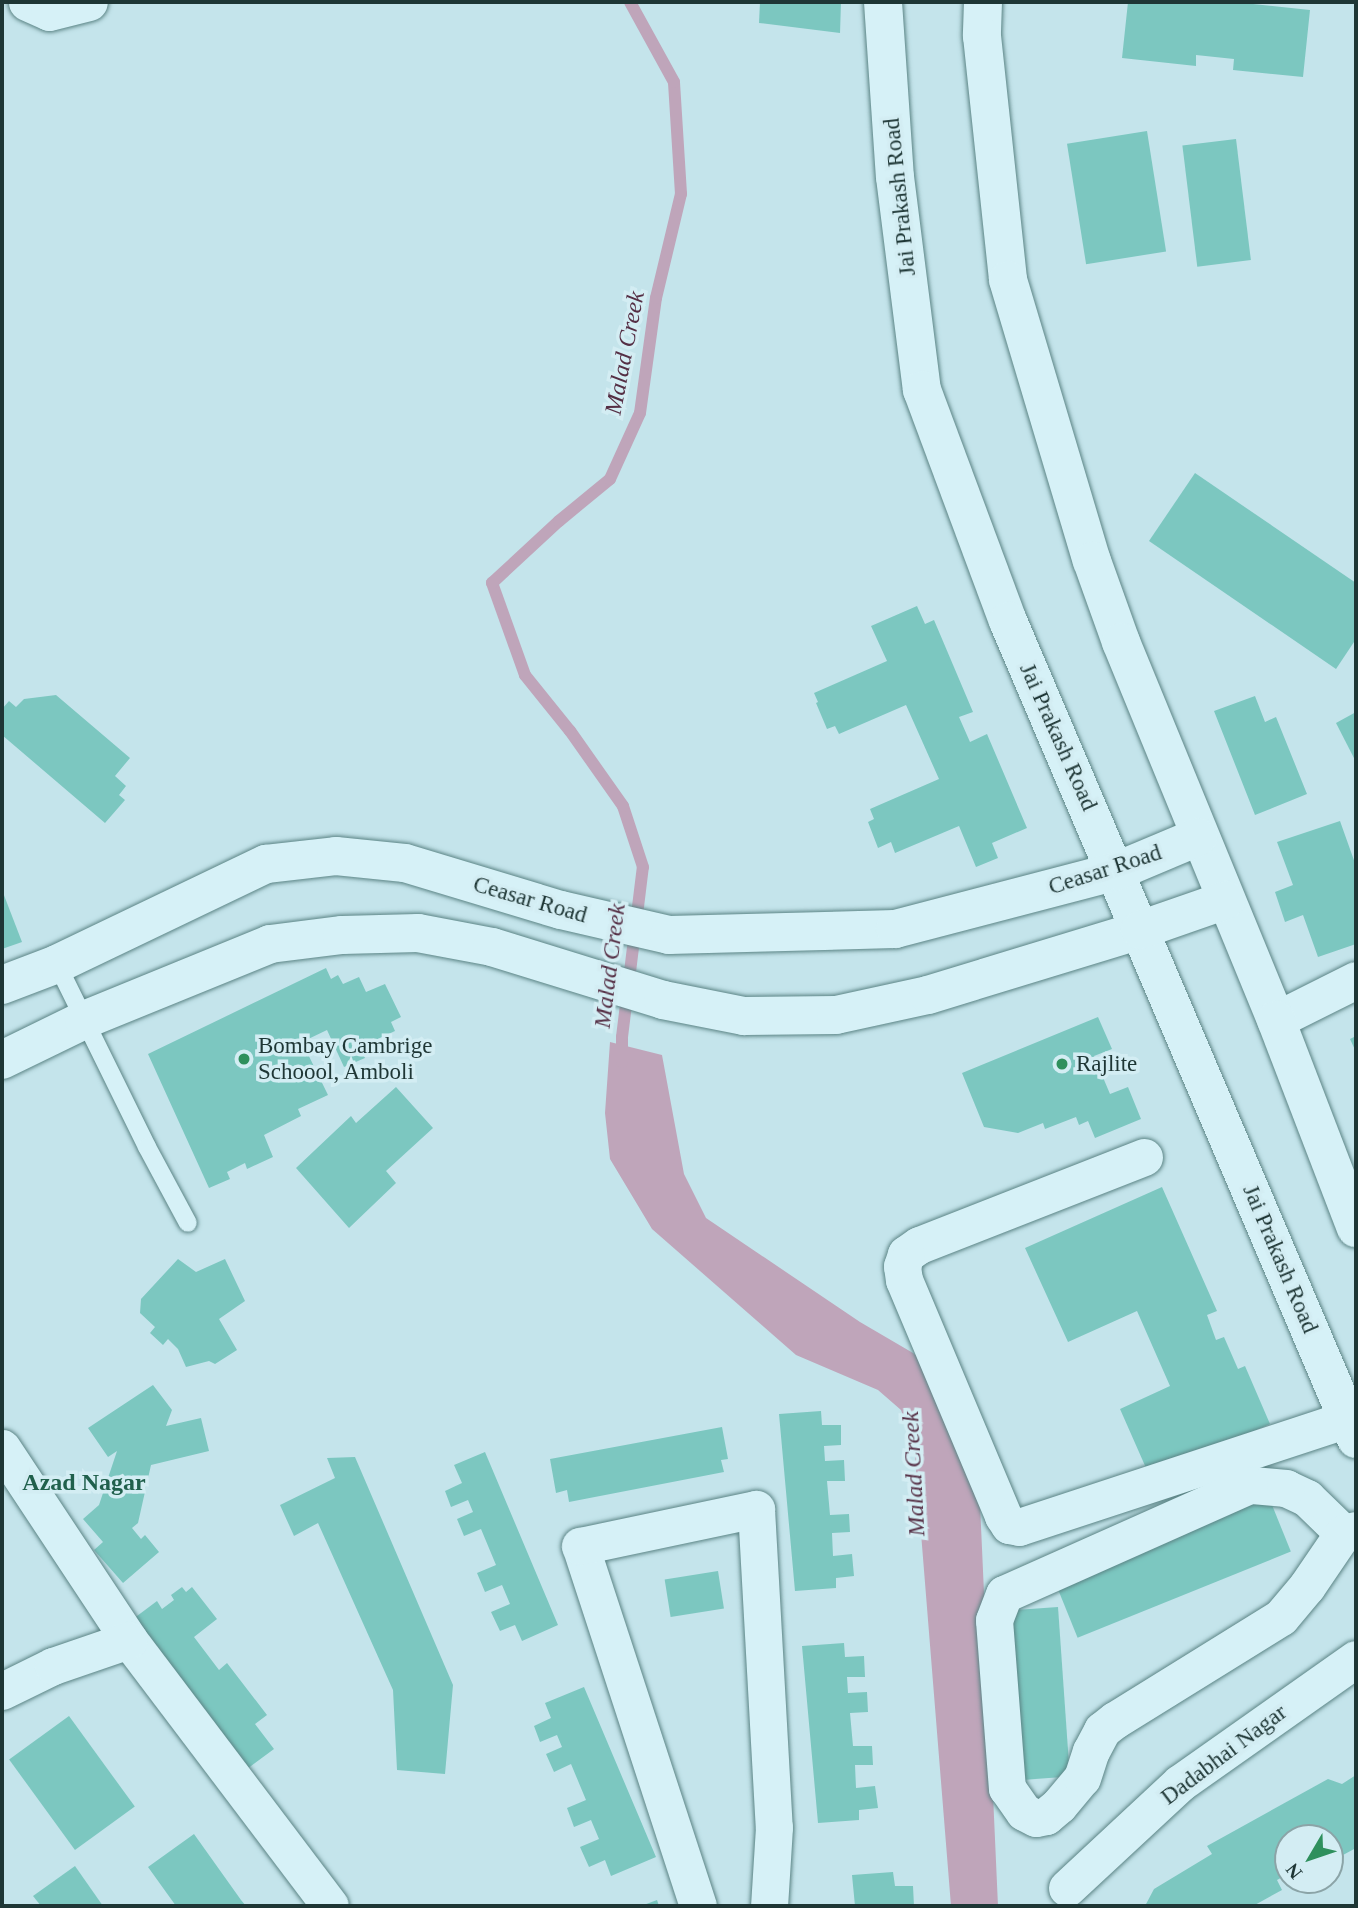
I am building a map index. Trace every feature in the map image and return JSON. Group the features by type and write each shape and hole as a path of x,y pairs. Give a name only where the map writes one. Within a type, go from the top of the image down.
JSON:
{"main road":[{"name":"Jai Prakash Road","path":"883,2 895,177 922,390 1008,621 1352,1429"},
{"path":"983,2 982,36 1009,280 1092,561 1198,837 1276,1020 1356,1228"},
{"name":"Ceasar Road","path":"2,985 57,964 265,864 336,856 405,863 501,892 669,935 895,929 1117,872 1198,837"},
{"path":"492,947 501,892"},
{"path":"2,1060 84,1020 270,944 342,935 418,933 492,947 656,998 744,1016 836,1014 928,995 1140,930 1226,900"}],"street":[{"path":"27,2 49,12 89,2"},
{"path":"1276,1020 1356,980"},
{"path":"1144,1157 919,1245 906,1254 902,1266 904,1280 1009,1525 1019,1527 1352,1429"},
{"path":"2,1448 129,1640 330,1906"},
{"path":"1249,1485 1286,1488 1307,1498 1350,1531 1281,1617 1115,1720 1102,1730 1082,1777 1059,1805 1046,1816 1036,1818 1024,1812 1007,1788 994,1620 1004,1594 1249,1485"},
{"path":"698,1906 580,1546 757,1509 774,1827 769,1906"},
{"path":"2,1691 53,1666 129,1640"},
{"name":"Dadabhai Nagar","path":"1067,1888 1180,1783 1356,1659"}],"lane":[{"path":"57,964 188,1223"}],"shaded area":[{"path":"610,1042 662,1055 684,1174 706,1218 860,1322 913,1353 957,1390 978,1459 998,1906 951,1906 914,1446 901,1410 878,1390 796,1355 652,1229 610,1159 605,1113"}],"building":[{"path":"760,2 841,2 840,33 759,23"},
{"path":"1128,2 1234,2 1310,10 1303,77 1233,70 1234,59 1196,55 1196,66 1122,58"},
{"path":"1147,131 1166,251 1086,264 1067,144"},
{"path":"1236,139 1251,260 1197,267 1182,146"},
{"path":"1195,473 1356,583 1356,639 1336,669 1149,541"},
{"path":"917,606 925,624 934,620 973,712 959,717 970,742 987,734 1027,828 992,843 998,858 976,867 959,826 895,853 891,842 878,848 868,822 874,819 870,809 939,779 906,705 839,734 835,726 827,729 816,703 818,702 814,693 887,661 871,626"},
{"path":"56,695 130,758 115,776 126,786 119,795 125,800 105,823 2,735 2,709 9,701 16,707 24,699"},
{"path":"1255,696 1265,722 1276,717 1307,794 1255,815 1214,711"},
{"path":"1356,712 1356,762 1336,723"},
{"path":"1340,821 1356,866 1356,944 1318,957 1303,915 1285,922 1275,892 1293,885 1277,842"},
{"path":"2,890 22,942 2,949"},
{"path":"326,968 331,979 338,975 343,984 359,977 366,992 385,984 401,1017 391,1022 395,1031 360,1047 365,1058 344,1067 327,1030 302,1042 328,1095 298,1109 301,1116 264,1135 273,1157 247,1169 245,1163 227,1172 230,1179 209,1188 148,1054"},
{"path":"1098,1017 1112,1049 1094,1056 1110,1094 1128,1087 1141,1119 1095,1138 1088,1121 1079,1125 1076,1117 1045,1129 1043,1123 1018,1133 984,1127 962,1073"},
{"path":"1356,1036 1356,1052 1350,1039"},
{"path":"396,1087 433,1128 386,1171 396,1183 349,1228 296,1168 351,1116 356,1123"},
{"path":"1162,1187 1217,1311 1207,1315 1216,1340 1224,1337 1238,1369 1245,1366 1270,1424 1150,1477 1120,1409 1170,1386 1137,1311 1068,1342 1025,1248"},
{"path":"178,1259 196,1272 225,1259 245,1301 219,1319 237,1350 215,1364 209,1361 186,1367 178,1349 168,1339 163,1345 150,1333 155,1327 140,1313 141,1299"},
{"path":"153,1385 172,1410 166,1426 201,1418 209,1451 151,1465 138,1523 132,1528 141,1539 145,1535 159,1552 123,1583 94,1550 103,1542 83,1519 99,1505 117,1451 108,1457 88,1428"},
{"path":"821,1411 822,1425 841,1425 841,1445 824,1446 825,1461 844,1460 845,1481 827,1481 830,1515 849,1514 850,1532 832,1533 833,1556 852,1554 854,1576 836,1578 836,1588 795,1591 779,1414"},
{"path":"722,1427 728,1459 721,1460 724,1472 569,1502 567,1490 556,1493 550,1459"},
{"path":"485,1452 558,1625 522,1641 515,1625 500,1631 491,1612 510,1604 502,1585 485,1592 477,1573 496,1565 481,1529 464,1536 457,1519 473,1512 468,1500 451,1507 445,1491 462,1483 454,1465"},
{"path":"355,1457 453,1685 445,1774 397,1770 393,1690 318,1523 294,1536 280,1505 335,1478 327,1458"},
{"path":"1268,1495 1291,1552 1078,1638 1055,1581"},
{"path":"718,1571 724,1609 671,1617 665,1579"},
{"path":"182,1587 186,1592 192,1587 217,1619 194,1637 219,1670 227,1663 267,1715 255,1724 274,1749 243,1772 129,1622 157,1601 162,1609 174,1600 171,1595"},
{"path":"1058,1607 1070,1777 1019,1780 1007,1611"},
{"path":"844,1643 845,1657 864,1656 865,1677 847,1677 848,1693 867,1692 868,1712 850,1713 853,1746 872,1746 873,1765 855,1765 856,1788 875,1786 878,1808 859,1810 859,1820 818,1823 802,1646"},
{"path":"584,1687 656,1857 611,1876 605,1860 589,1867 580,1847 599,1839 591,1820 574,1827 567,1808 586,1800 571,1764 554,1772 546,1754 562,1747 557,1735 540,1742 534,1726 551,1718 545,1703"},
{"path":"69,1716 135,1807 75,1850 9,1759"},
{"path":"1356,1775 1356,1848 1344,1854 1344,1824 1274,1824 1275,1894 1253,1906 1145,1906 1154,1889 1212,1854 1207,1846 1328,1779 1342,1784"},
{"path":"194,1834 246,1906 176,1906 148,1867"},
{"path":"75,1866 103,1906 41,1906 33,1896"},
{"path":"893,1872 895,1886 913,1886 914,1906 855,1906 852,1875"},
{"path":"657,1900 659,1906 641,1906"}],"waterway":[{"name":"Malad Creek","path":"622,1062 622,1037 643,867 623,806 570,731 525,675 492,583 559,521 610,479 640,413 656,298 681,194 674,82 630,2"}],"place":[{"name":"Bombay Cambrige Schoool, Amboli","path":"244,1059"},
{"name":"Rajlite","path":"1062,1064"}],"district":[{"name":"Azad Nagar","path":"84,1483"}]}
